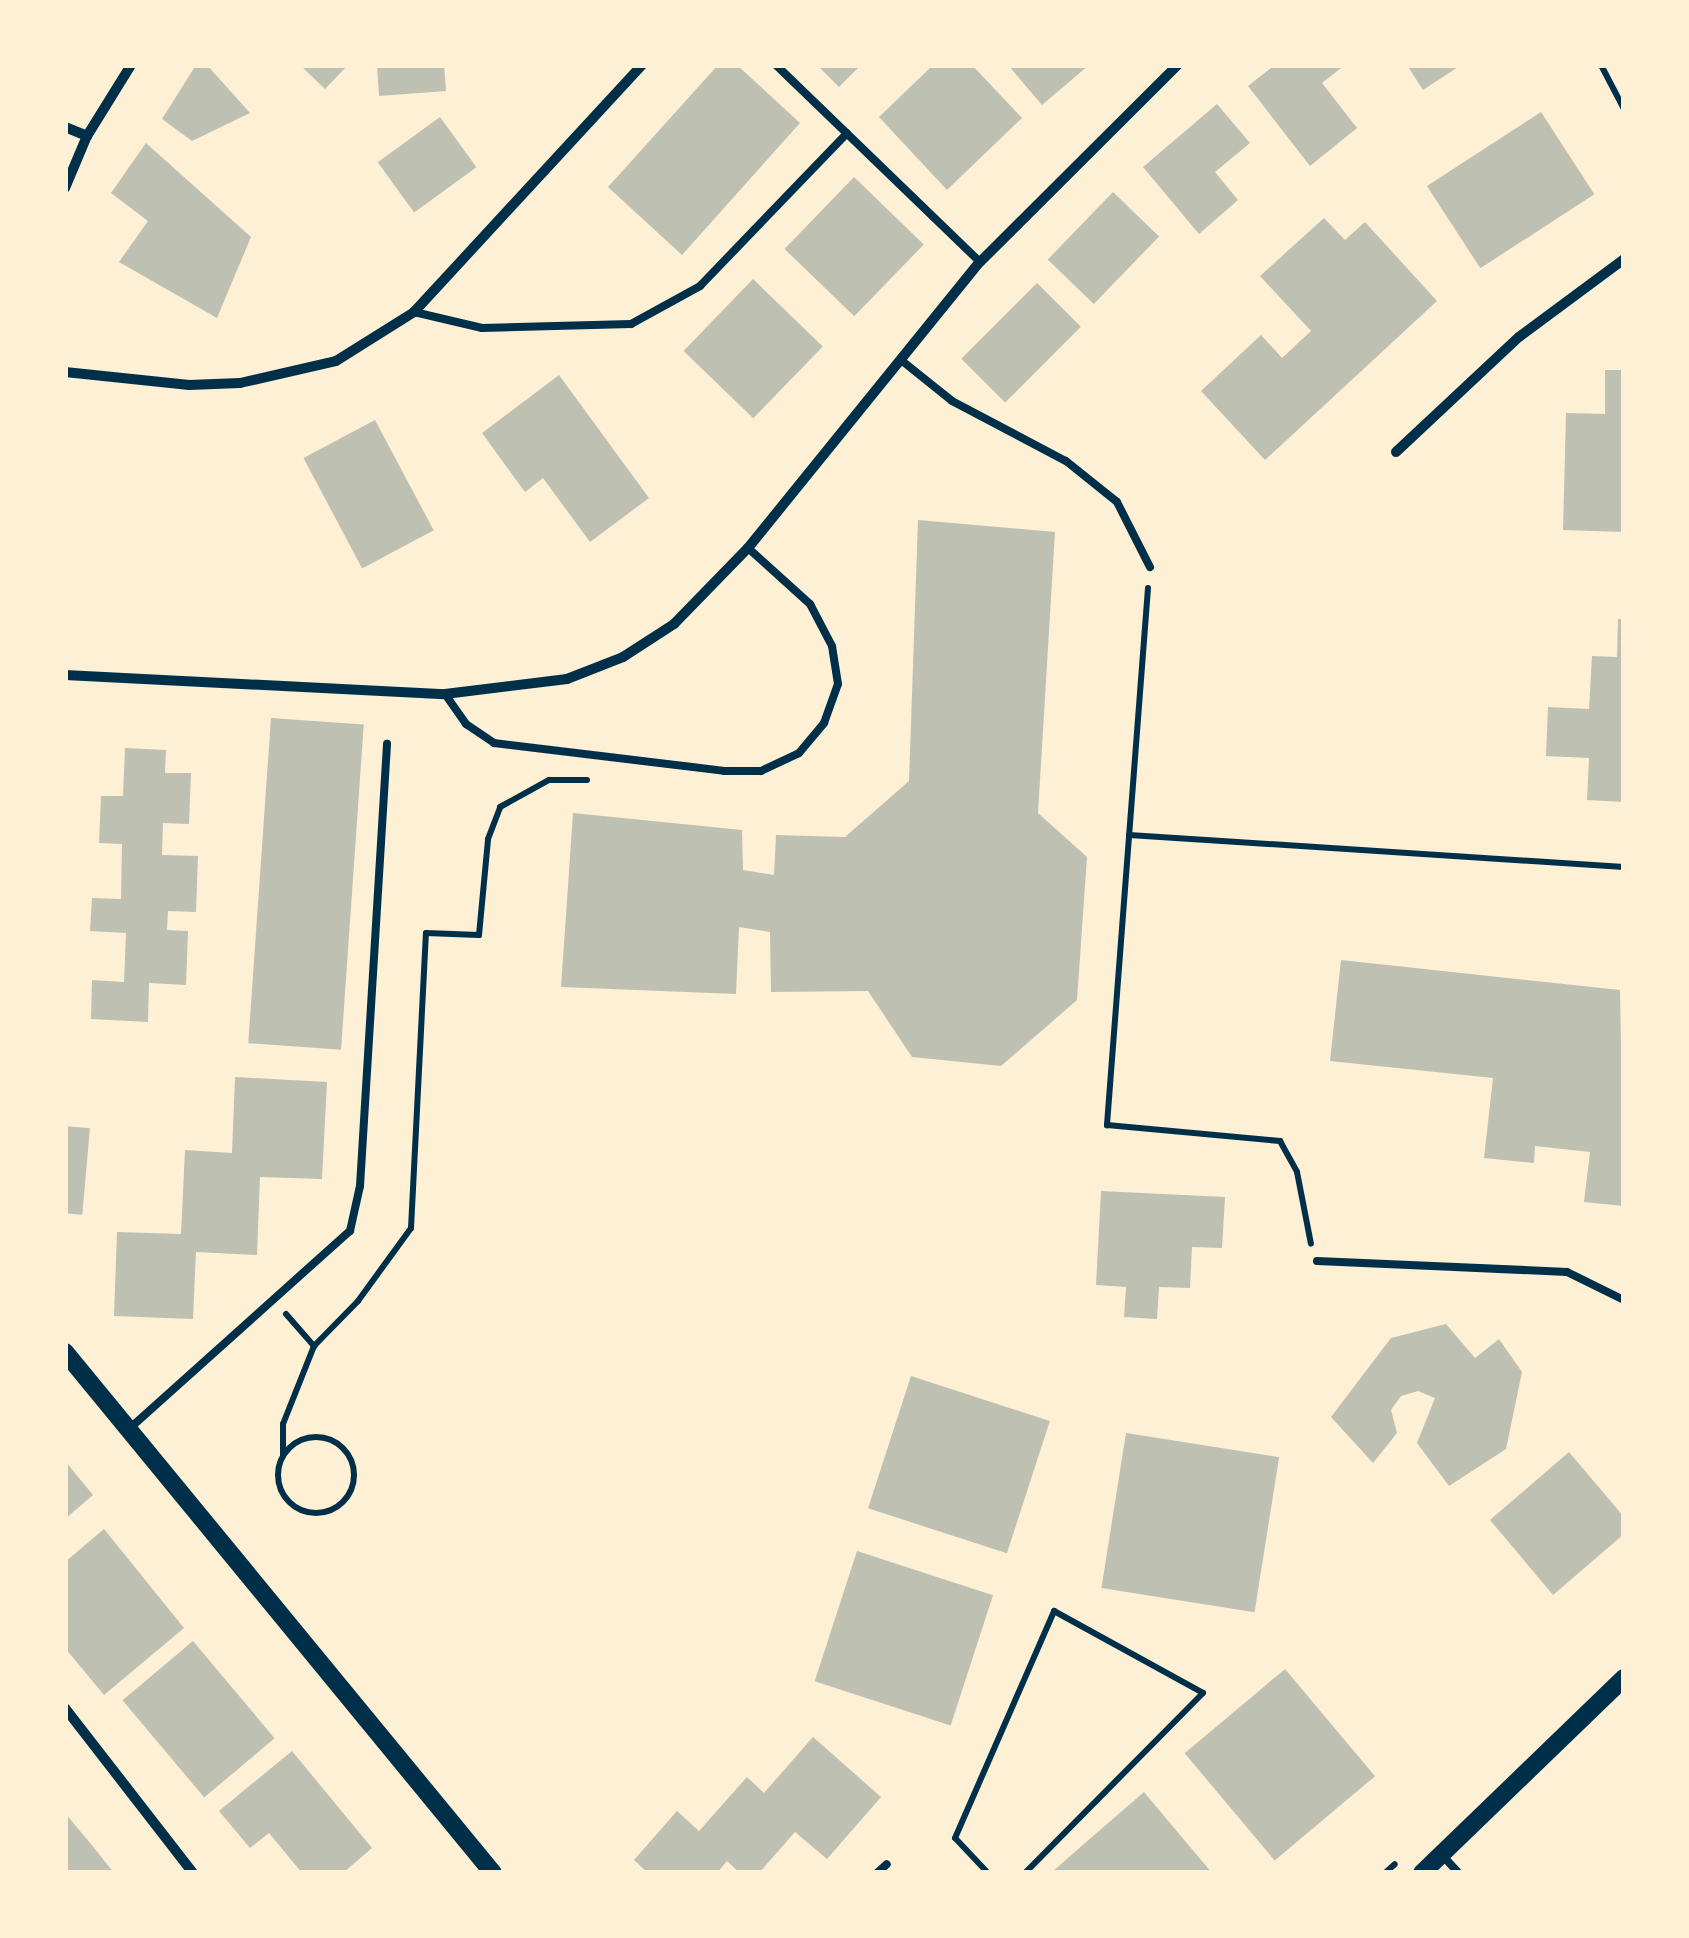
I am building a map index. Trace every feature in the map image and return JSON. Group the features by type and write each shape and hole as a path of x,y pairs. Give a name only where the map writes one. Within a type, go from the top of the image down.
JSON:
{"street":[{"path":"65,188 86,136 131,65"},
{"path":"65,372 189,385 257,380 336,361 414,312 642,65"},
{"path":"65,675 446,694 567,680 622,657 674,624 748,548 980,262 1178,65"},
{"path":"65,126 86,136"},
{"path":"1396,452 1506,348 1624,259"},
{"path":"65,1352 493,1873"},
{"path":"1422,1873 1624,1678"},
{"path":"65,1708 192,1873"}],"lane":[{"path":"776,65 980,262"},
{"path":"414,312 482,328 632,324 700,286 847,133"},
{"path":"901,360 952,401 1066,461 1117,502 1150,567"},
{"path":"446,694 466,724 494,743 724,771 761,771 799,753 824,723 838,684 832,646 810,604 748,548"},
{"path":"129,1428 350,1231 360,1186 388,744"},
{"path":"1317,1261 1568,1272 1624,1300"},
{"path":"1441,1854 1459,1873"},
{"path":"877,1873 887,1864"}],"path":[{"path":"1601,65 1624,108"},
{"path":"1150,567 1107,1125 1280,1141 1297,1172 1300,1212 1317,1261"},
{"path":"283,1456 303,1439 334,1442 352,1462 346,1498 324,1512 297,1508 280,1488 283,1424 314,1346 358,1302 411,1228 426,934 479,935 488,839 500,807 549,780 604,780"},
{"path":"1129,835 1624,867"},
{"path":"272,1298 314,1346"},
{"path":"988,1873 956,1838 1054,1611 1203,1693 1024,1873"}],"building":[{"path":"196,65 207,65 250,113 192,141 162,119"},
{"path":"300,65 348,65 325,89"},
{"path":"377,65 444,65 446,91 379,96"},
{"path":"718,65 737,65 800,123 682,255 608,187"},
{"path":"817,65 861,65 839,87"},
{"path":"933,65 972,65 1022,118 947,190 879,117"},
{"path":"1008,65 1089,65 1042,105"},
{"path":"1275,65 1345,65 1322,83 1357,128 1310,166 1248,86"},
{"path":"1407,65 1461,65 1423,90"},
{"path":"1217,104 1250,143 1215,172 1238,200 1199,234 1143,167"},
{"path":"1541,112 1594,194 1480,268 1427,186"},
{"path":"440,117 476,167 414,212 378,162"},
{"path":"146,143 251,237 217,318 119,262 148,221 111,193"},
{"path":"854,177 924,244 854,316 785,249"},
{"path":"1113,192 1159,236 1094,304 1048,260"},
{"path":"1324,218 1345,240 1365,222 1437,301 1265,460 1201,391 1261,335 1282,358 1311,331 1260,276"},
{"path":"753,279 823,346 753,418 684,351"},
{"path":"1037,283 1081,327 1005,403 961,359"},
{"path":"1605,370 1624,370 1624,532 1563,530 1566,413 1605,414"},
{"path":"559,375 649,498 590,542 543,478 525,492 482,433"},
{"path":"375,420 434,530 362,568 303,458"},
{"path":"918,520 1055,532 1038,813 1087,857 1077,1000 1001,1066 912,1057 868,991 771,992 770,932 739,927 736,994 561,987 573,813 742,830 743,870 774,875 776,835 845,837 909,781"},
{"path":"1618,619 1624,619 1624,802 1587,800 1589,758 1546,756 1548,707 1589,709 1592,656 1617,657"},
{"path":"271,718 364,724 341,1050 248,1043"},
{"path":"125,748 166,750 165,773 191,773 189,824 163,823 162,855 198,856 196,912 168,911 167,930 188,931 186,985 149,983 148,1022 91,1019 92,980 124,982 126,933 90,931 92,898 121,899 122,844 99,843 101,796 123,796"},
{"path":"1341,960 1620,990 1624,1206 1584,1202 1590,1152 1535,1146 1534,1163 1484,1158 1493,1078 1330,1061"},
{"path":"235,1077 327,1082 322,1179 260,1177 257,1255 196,1252 193,1319 114,1316 117,1232 181,1234 185,1150 232,1153"},
{"path":"65,1126 90,1128 82,1215 65,1213"},
{"path":"1101,1191 1225,1197 1222,1248 1192,1247 1190,1288 1159,1287 1157,1319 1124,1317 1126,1287 1096,1285"},
{"path":"1446,1324 1475,1358 1499,1339 1522,1372 1506,1449 1449,1486 1417,1443 1435,1398 1418,1391 1401,1396 1391,1410 1397,1433 1373,1463 1331,1417 1391,1338"},
{"path":"911,1376 1050,1421 1007,1553 868,1508"},
{"path":"1126,1433 1279,1457 1255,1612 1101,1588"},
{"path":"1569,1452 1624,1517 1624,1534 1553,1595 1490,1520"},
{"path":"65,1461 93,1495 65,1519"},
{"path":"104,1529 184,1628 104,1695 65,1648 65,1562"},
{"path":"857,1551 993,1595 951,1725 815,1681"},
{"path":"193,1641 275,1738 204,1797 123,1700"},
{"path":"1285,1669 1375,1776 1275,1860 1185,1753"},
{"path":"813,1737 881,1797 827,1859 795,1832 759,1873 740,1873 727,1861 717,1873 648,1873 634,1860 677,1811 699,1831 747,1777 764,1793"},
{"path":"292,1751 372,1848 343,1873 302,1873 269,1833 250,1848 219,1811"},
{"path":"1144,1792 1212,1873 1051,1873 1085,1843"},
{"path":"65,1813 95,1849 114,1873 65,1873"}]}
